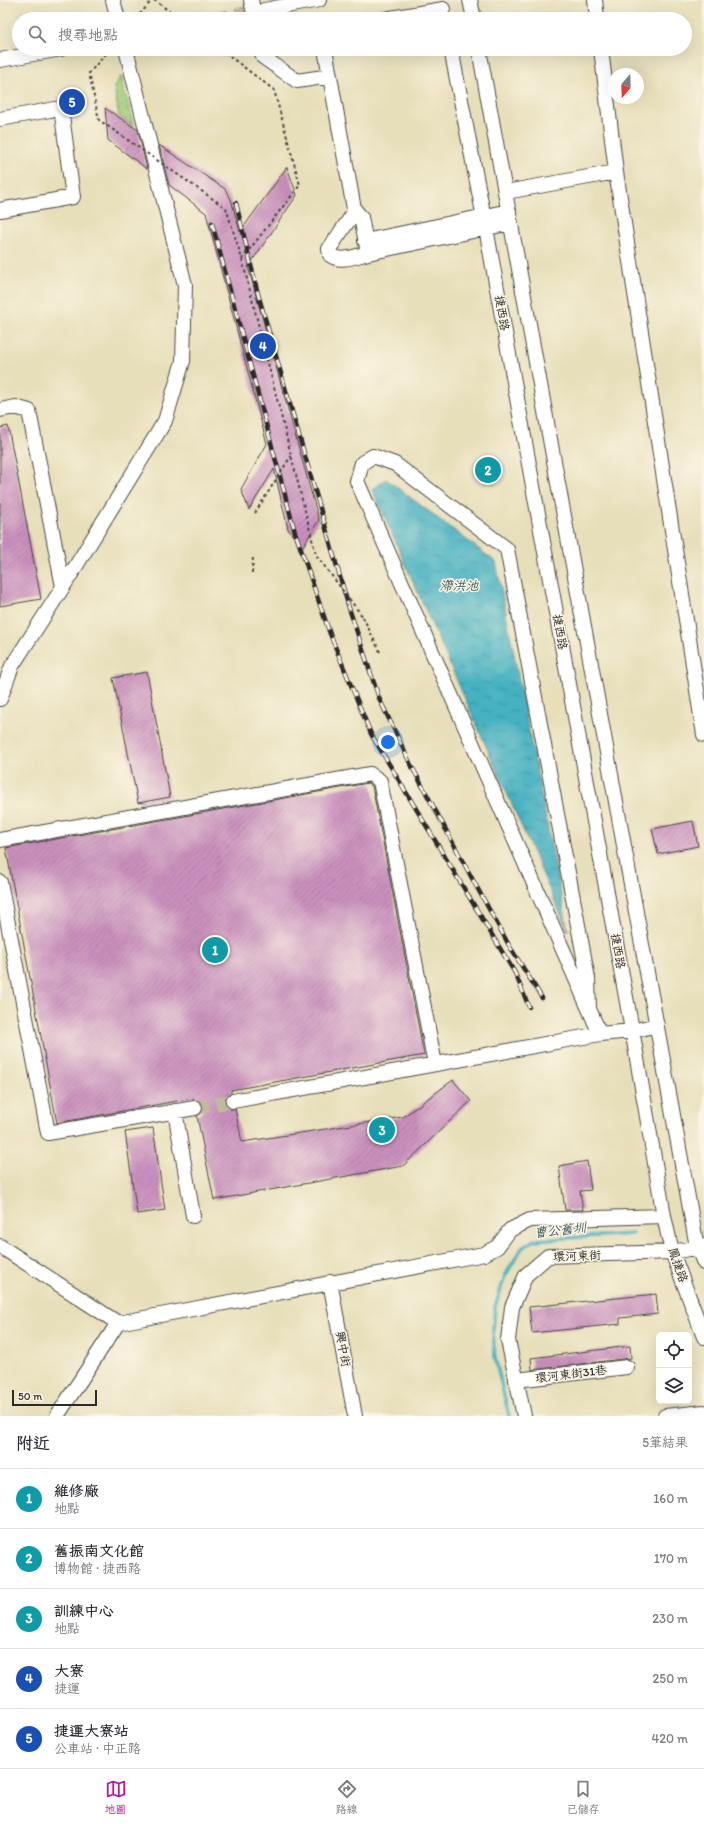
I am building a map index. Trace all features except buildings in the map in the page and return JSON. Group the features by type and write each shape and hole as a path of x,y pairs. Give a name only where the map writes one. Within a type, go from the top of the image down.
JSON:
{"street":[{"path":"113,0 116,12"},
{"path":"251,0 258,12"},
{"path":"268,12 319,0"},
{"path":"470,0 473,12"},
{"path":"595,0 596,12"},
{"path":"426,12 444,9"},
{"path":"0,60 22,56"},
{"path":"0,699 12,666 63,587 165,421 183,361 185,285 128,56"},
{"path":"263,56 297,81 330,76"},
{"path":"327,56 354,210 360,217 367,247"},
{"name":"捷西路","path":"452,56 485,223 632,1031 664,1216"},
{"name":"捷西路","path":"480,56 690,1204"},
{"path":"602,56 616,172 704,735"},
{"path":"0,119 61,108 73,197 0,210"},
{"path":"506,192 616,172"},
{"path":"354,210 351,217 330,246 329,252 333,257 340,259 367,247 510,217"},
{"path":"0,410 15,407 29,411 63,587"},
{"path":"589,1009 588,978 507,549 395,464 373,456 362,464 357,481 589,1009 600,1034"},
{"path":"0,840 370,774 380,781 434,1064"},
{"path":"0,882 48,1133 195,1108"},
{"path":"233,1101 600,1034 632,1031 657,1026"},
{"path":"175,1111 193,1216"},
{"name":"鳳捷路","path":"690,1204 690,1249 704,1336"},
{"path":"0,1246 118,1323 484,1254 497,1247 510,1230 530,1220 664,1216"},
{"name":"鳳捷路","path":"664,1216 690,1249 704,1263"},
{"name":"環河東街","path":"524,1416 508,1340 512,1307 526,1275 548,1256 690,1249"},
{"name":"興中街","path":"330,1282 355,1416"},
{"path":"57,1416 118,1323"},
{"name":"環河東街31巷","path":"516,1380 626,1367"},
{"path":"665,1416 704,1412"}],"path":[{"path":"142,12 153,0 170,12"},
{"path":"104,56 89,73 99,120 226,208 242,260 316,555 363,617 380,652"},
{"path":"229,56 274,90 300,185 242,260"},
{"path":"255,513 291,456"},
{"path":"252,573 253,557"}],"green space":[{"path":"121,76 133,126 119,116 114,87"}],"water":[{"name":"滯洪池","path":"386,479 496,562 568,931 372,489"}],"waterway":[{"name":"曹公舊圳","path":"509,1416 495,1358 493,1330 495,1307 505,1276 522,1248 534,1240 633,1234"}],"tunnel":[{"path":"253,12 264,10"},
{"path":"195,1108 233,1101"}],"railway":[{"path":"236,203 258,294 349,608 379,698 410,763 474,882 510,947 542,998"},
{"path":"212,223 295,532 330,634 371,734 515,973 529,1007"}],"place":[{"name":"捷運大寮站","path":"72,102"},
{"name":"大寮","path":"263,346"},
{"name":"舊振南文化館","path":"488,470"},
{"name":"維修廠","path":"215,950"},
{"name":"訓練中心","path":"382,1130"}]}
